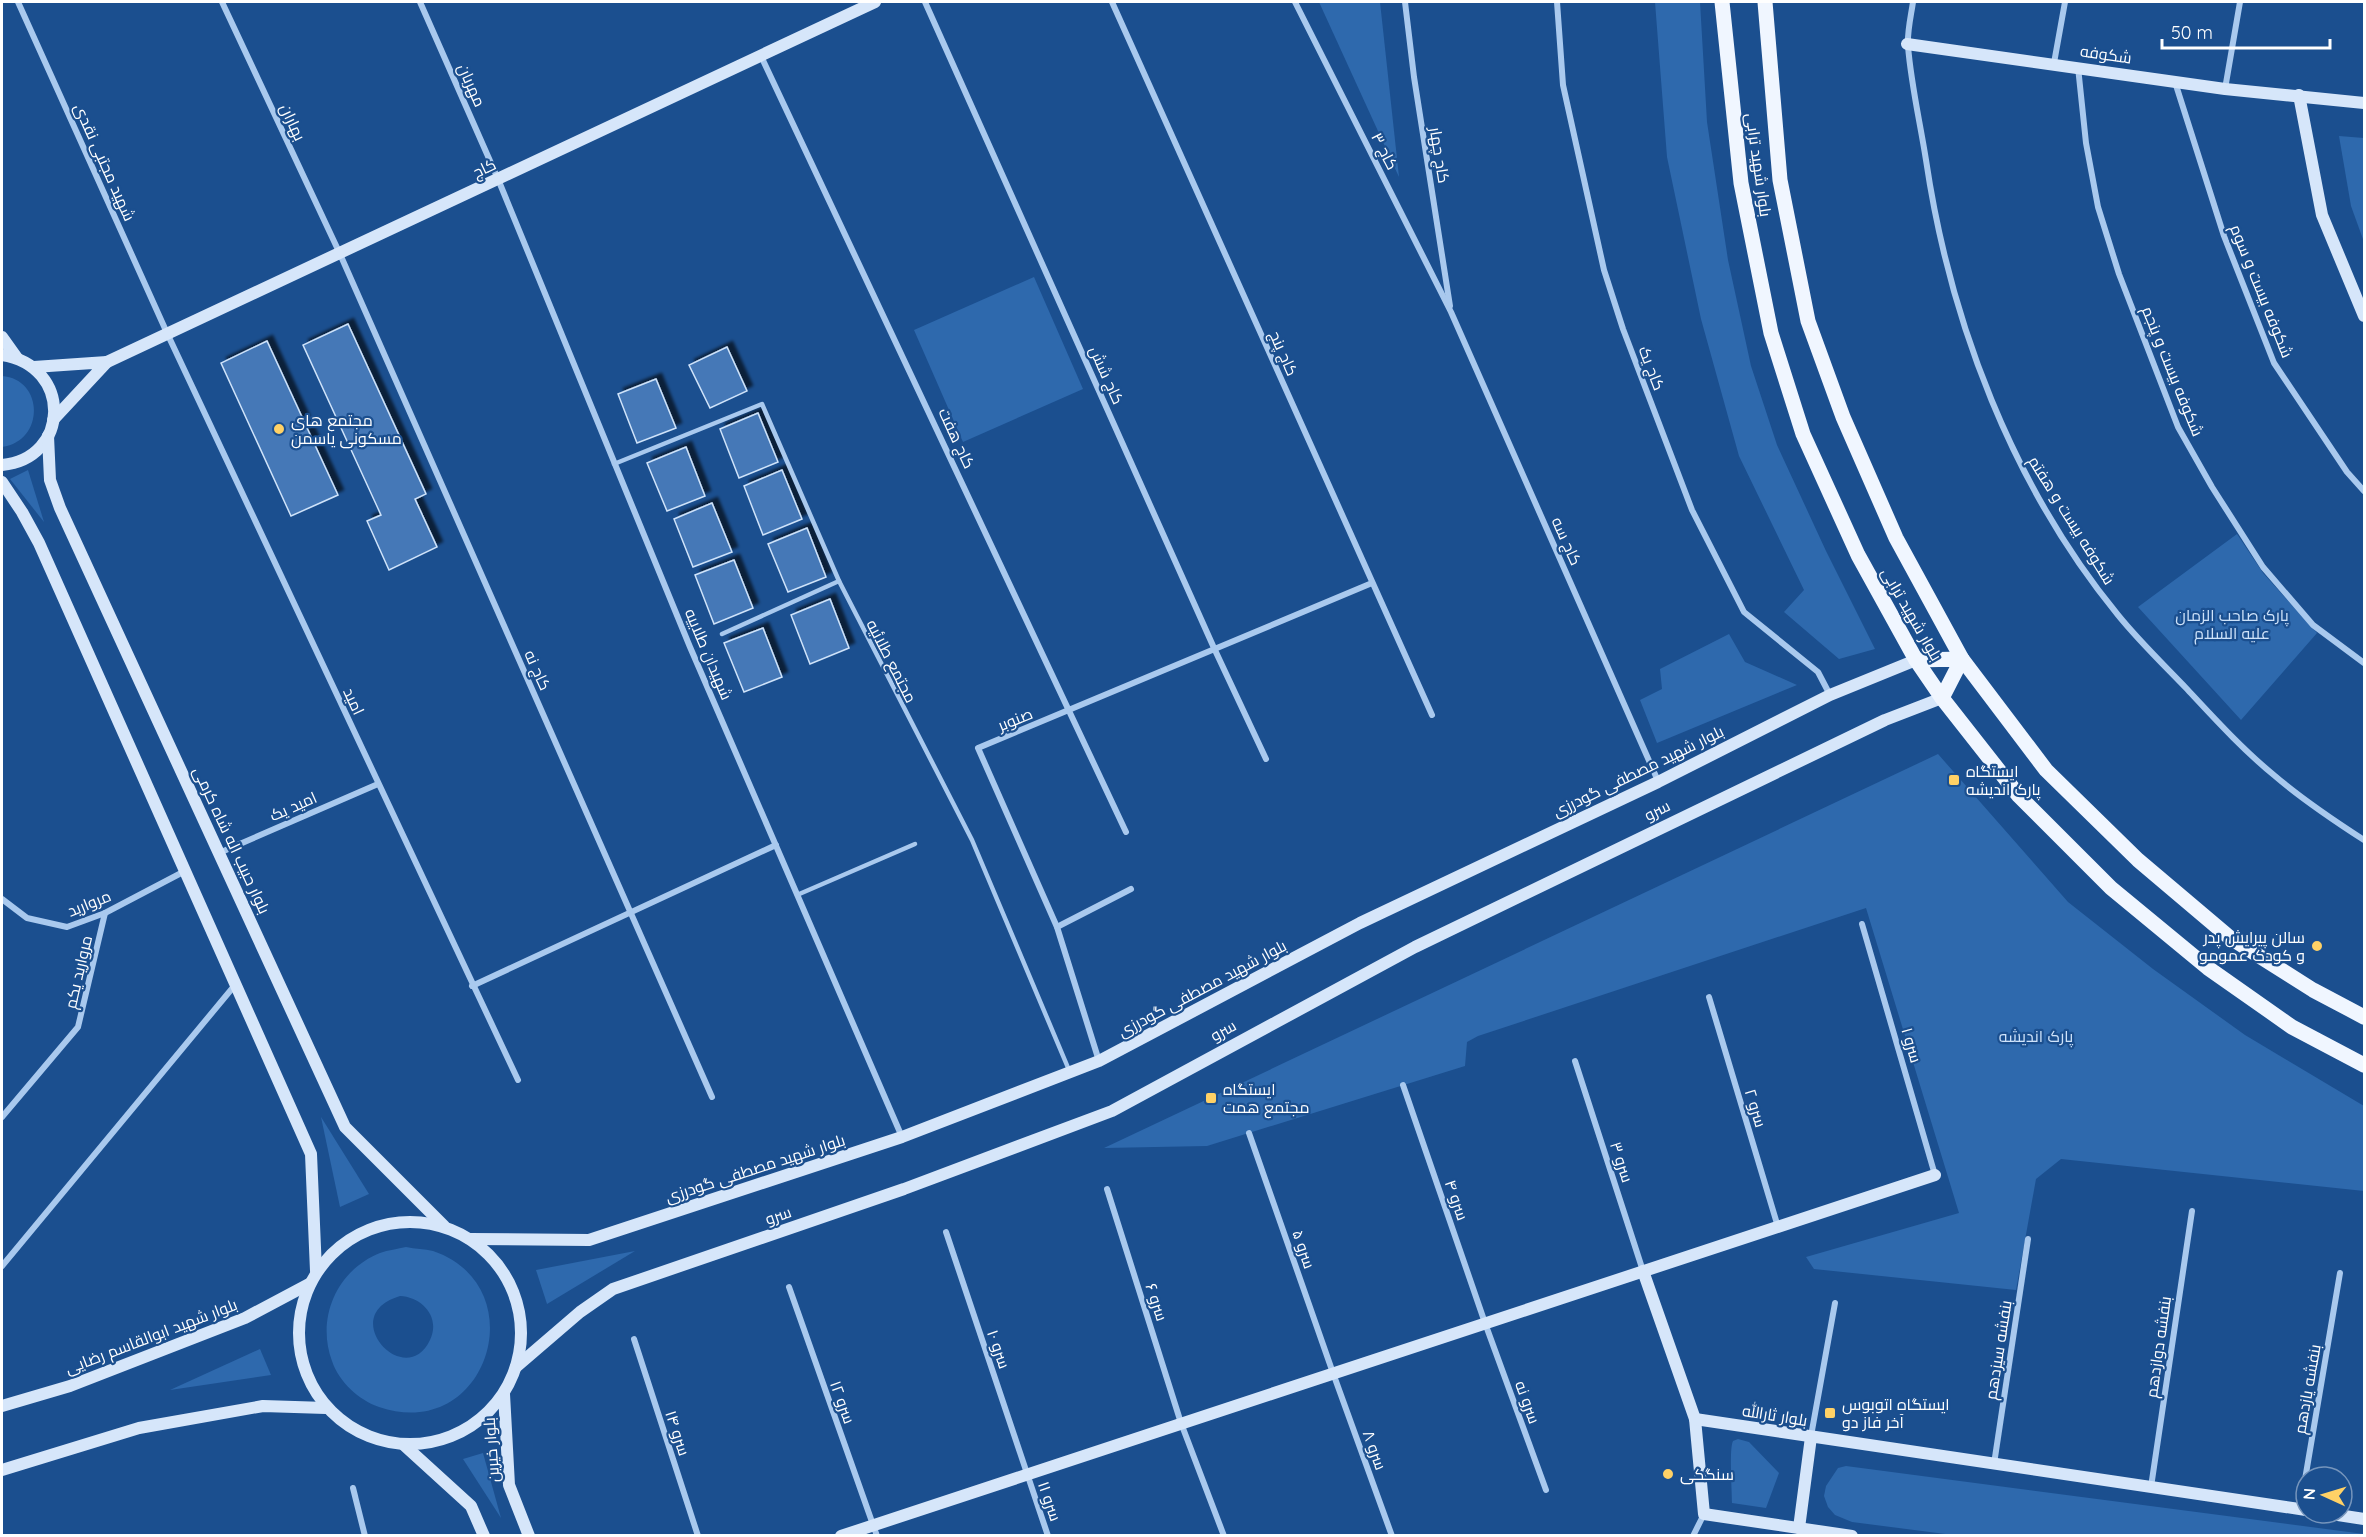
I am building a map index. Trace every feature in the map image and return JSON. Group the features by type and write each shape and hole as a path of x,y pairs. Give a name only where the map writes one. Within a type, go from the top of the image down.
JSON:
{"main road":[{"name":"کاج","path":"53,420 107,362 875,2"},
{"name":"بلوار شهید ترابی","path":"1722,2 1741,183 1771,333 1803,434 1858,555 1916,660 1942,698 2019,796 2111,888 2208,968 2292,1027 2364,1065"},
{"name":"بلوار شهید ترابی","path":"1765,2 1780,180 1808,321 1843,417 1896,538 1962,659 2046,770 2138,860 2229,937 2313,990 2364,1017"},
{"name":"شکوفه","path":"1907,44 2225,89 2364,103"},
{"path":"2299,95 2322,215 2364,316"},
{"path":"2,337 17,358"},
{"path":"2,355 17,358 34,367 50,388 54,404 53,420 48,435 39,448 26,459 2,465"},
{"name":"کاج","path":"34,367 107,362"},
{"name":"بلوار حبیب اله شاه کرمی","path":"48,435 50,480 60,508 345,1127 444,1226"},
{"path":"2,482 39,543 310,1154 316,1271"},
{"path":"1916,660 1962,659 1942,698"},
{"name":"بلوار شهید مصطفی گودرزی","path":"470,1239 589,1240 902,1137 1099,1061 1360,923 1658,782 1830,695 1916,660"},
{"name":"سرو","path":"516,1367 580,1312 613,1289 904,1189 1112,1111 1276,1021 1493,907 1885,720 1942,698"},
{"path":"842,1536 875,1530 1027,1474 1935,1175"},
{"path":"416,1220 444,1226 470,1239 493,1258 509,1282 519,1309 521,1338 516,1367 504,1394 484,1416 460,1433 433,1443 404,1445 375,1439 348,1427 326,1408 311,1386 302,1362 299,1344 300,1309 316,1271 335,1249 359,1233 387,1223 416,1220"},
{"path":"1643,1271 1695,1419 1704,1514 1825,1534 1852,1536"},
{"name":"بلوار شهید ابوالقاسم رضایی","path":"2,1406 70,1386 206,1334 245,1318 309,1284"},
{"name":"بلوار خیرین","path":"504,1394 509,1485 529,1536"},
{"path":"2,1470 139,1428 263,1406 326,1408"},
{"name":"بلوار ثارالله","path":"1695,1419 2294,1509"},
{"path":"1799,1528 1811,1437"},
{"path":"404,1445 471,1506 484,1536"}],"street":[{"name":"شهید مجتبی نقدی","path":"18,2 167,333"},
{"name":"بهاران","path":"222,2 340,254"},
{"name":"مهربان","path":"420,2 498,179"},
{"name":"کاج شش","path":"925,2 1214,648 1266,759"},
{"name":"کاج پنج","path":"1112,2 1432,716"},
{"name":"کاج ۳","path":"1295,2 1450,312"},
{"name":"کاج چهار","path":"1405,2 1450,312"},
{"name":"کاج یک","path":"1557,2 1563,85 1604,270 1623,328 1692,510 1744,612 1818,672 1830,695"},
{"name":"شکوفه بیست و هفتم","path":"1913,2 1907,44 1930,189 1958,308 2015,455 2044,507 2080,563 2118,615 2195,698 2274,776 2364,840"},
{"path":"2054,63 2065,2"},
{"path":"2225,89 2240,2"},
{"name":"کاج هفت","path":"761,55 1126,832"},
{"name":"شکوفه بیست و پنجم","path":"2078,67 2086,143 2097,207 2119,274 2178,427 2212,488 2263,567 2313,625 2364,663"},
{"name":"شکوفه بیست و سوم","path":"2175,81 2224,236 2274,363 2347,472 2364,491"},
{"name":"شهیدان طلاییه","path":"498,179 614,464 902,1137"},
{"name":"کاج نه","path":"340,254 712,1097"},
{"name":"کاج سه","path":"1450,312 1658,782"},
{"name":"امید","path":"167,333 518,1080"},
{"name":"صنوبر","path":"1099,1061 1057,927 978,748 1372,583"},
{"name":"امید یک","path":"219,853 378,784"},
{"path":"472,986 776,845"},
{"name":"مروارید","path":"2,898 27,918 67,927 105,913 185,871"},
{"path":"1057,927 1131,890"},
{"name":"مروارید یکم","path":"2,1117 78,1027 105,913"},
{"name":"سرو ۱","path":"1862,924 1935,1175"},
{"path":"2,1266 235,985"},
{"name":"سرو ۲","path":"1708,997 1778,1227"},
{"name":"سرو ۳","path":"1575,1061 1643,1271"},
{"name":"سرو ۴","path":"1403,1085 1485,1323"},
{"name":"سرو ۵","path":"1249,1132 1333,1373"},
{"name":"سرو ۶","path":"1107,1189 1181,1423 1224,1536"},
{"name":"بنفشه دوازدهم","path":"2151,1488 2192,1211"},
{"name":"سرو ۱۰","path":"946,1232 1027,1474"},
{"name":"بنفشه سیزدهم","path":"1994,1465 2028,1239"},
{"name":"بنفشه یازدهم","path":"2310,1465 2340,1273"},
{"name":"سرو ۱۲","path":"789,1287 875,1530"},
{"path":"1811,1437 1835,1303"},
{"name":"سرو نه","path":"1485,1323 1546,1490"},
{"name":"سرو ۱۴","path":"634,1339 698,1536"},
{"name":"سرو ۸","path":"1333,1373 1392,1536"},
{"name":"سرو ۱۱","path":"1027,1474 1048,1536"},
{"path":"353,1488 365,1536"},
{"path":"1693,1536 1704,1514"}],"lane":[{"name":"مجتمع طلائیه","path":"614,464 762,404 839,581 972,840 1070,1072"},
{"path":"722,634 839,581"},
{"path":"797,895 915,844"}],"green space":[{"path":"1319,2 1380,2 1399,177"},
{"path":"1655,2 1700,2 1707,122 1728,260 1751,366 1777,445 1875,649 1839,659 1784,612 1804,590 1739,456 1701,319 1667,157"},
{"path":"2339,136 2364,138 2364,242 2351,206"},
{"path":"1034,277 1083,389 963,442 914,330"},
{"path":"2,376 16,380 26,388 32,398 34,410 32,423 26,434 16,442 2,447"},
{"path":"28,470 44,522 10,479"},
{"name":"پارک صاحب الزمان علیه السلام","path":"2237,534 2263,573 2317,633 2241,720 2138,607"},
{"path":"1729,634 1745,662 1797,685 1657,743 1640,700 1662,689 1660,669"},
{"name":"پارک اندیشه","path":"1938,754 2068,902 2153,969 2245,1035 2364,1106 2364,1191 2061,1159 2036,1179 2016,1290 1814,1269 1806,1257 1959,1213 1866,908 1478,1036 1467,1042 1465,1066 1207,1146 1104,1148"},
{"path":"321,1117 369,1194 340,1207"},
{"path":"406,1247 433,1251 465,1269 483,1295 490,1325 486,1356 471,1383 448,1403 417,1412 379,1407 357,1395 339,1376 328,1345 329,1312 342,1283 365,1261 380,1253","holes":["400,1296 422,1304 427,1310 431,1316 433,1332 419,1354 406,1358 392,1354 381,1345 374,1332 374,1318 382,1305"]},
{"path":"635,1251 547,1304 536,1270"},
{"path":"260,1349 271,1375 170,1390"},
{"path":"1738,1439 1749,1442 1779,1473 1766,1508 1732,1503 1731,1452 1733,1441"},
{"path":"483,1453 501,1518 463,1459"},
{"path":"1846,1466 2364,1535 1953,1535 1852,1522 1835,1515 1828,1507 1824,1496 1826,1486 1838,1468"}],"building":[{"path":"348,324 426,494 415,499 437,547 389,570 367,521 381,515 303,345"},
{"name":"مجتمع های مسکونی یاسمن","path":"267,341 338,495 291,516 221,363"},
{"path":"727,347 747,391 710,408 689,365"},
{"path":"656,379 676,428 637,443 618,394"},
{"path":"758,413 778,462 739,478 720,429"},
{"path":"686,447 705,496 667,511 647,463"},
{"path":"782,470 802,519 763,535 744,486"},
{"path":"712,503 732,552 693,567 674,519"},
{"path":"807,528 826,577 788,592 768,544"},
{"path":"734,560 753,608 714,624 695,575"},
{"path":"830,599 849,648 810,664 791,615"},
{"path":"763,628 782,677 744,692 724,643"}],"place":[{"name":"مجتمع های مسکونی یاسمن","path":"279,429"},
{"name":"ایستگاه پارک اندیشه","path":"1954,780"},
{"name":"سالن پیرایش پدر و کودک عمومو","path":"2317,946"},
{"name":"ایستگاه مجتمع همت","path":"1211,1098"},
{"name":"ایستگاه اتوبوس آخر فاز دو","path":"1830,1413"},
{"name":"سنگکی","path":"1668,1474"}]}
